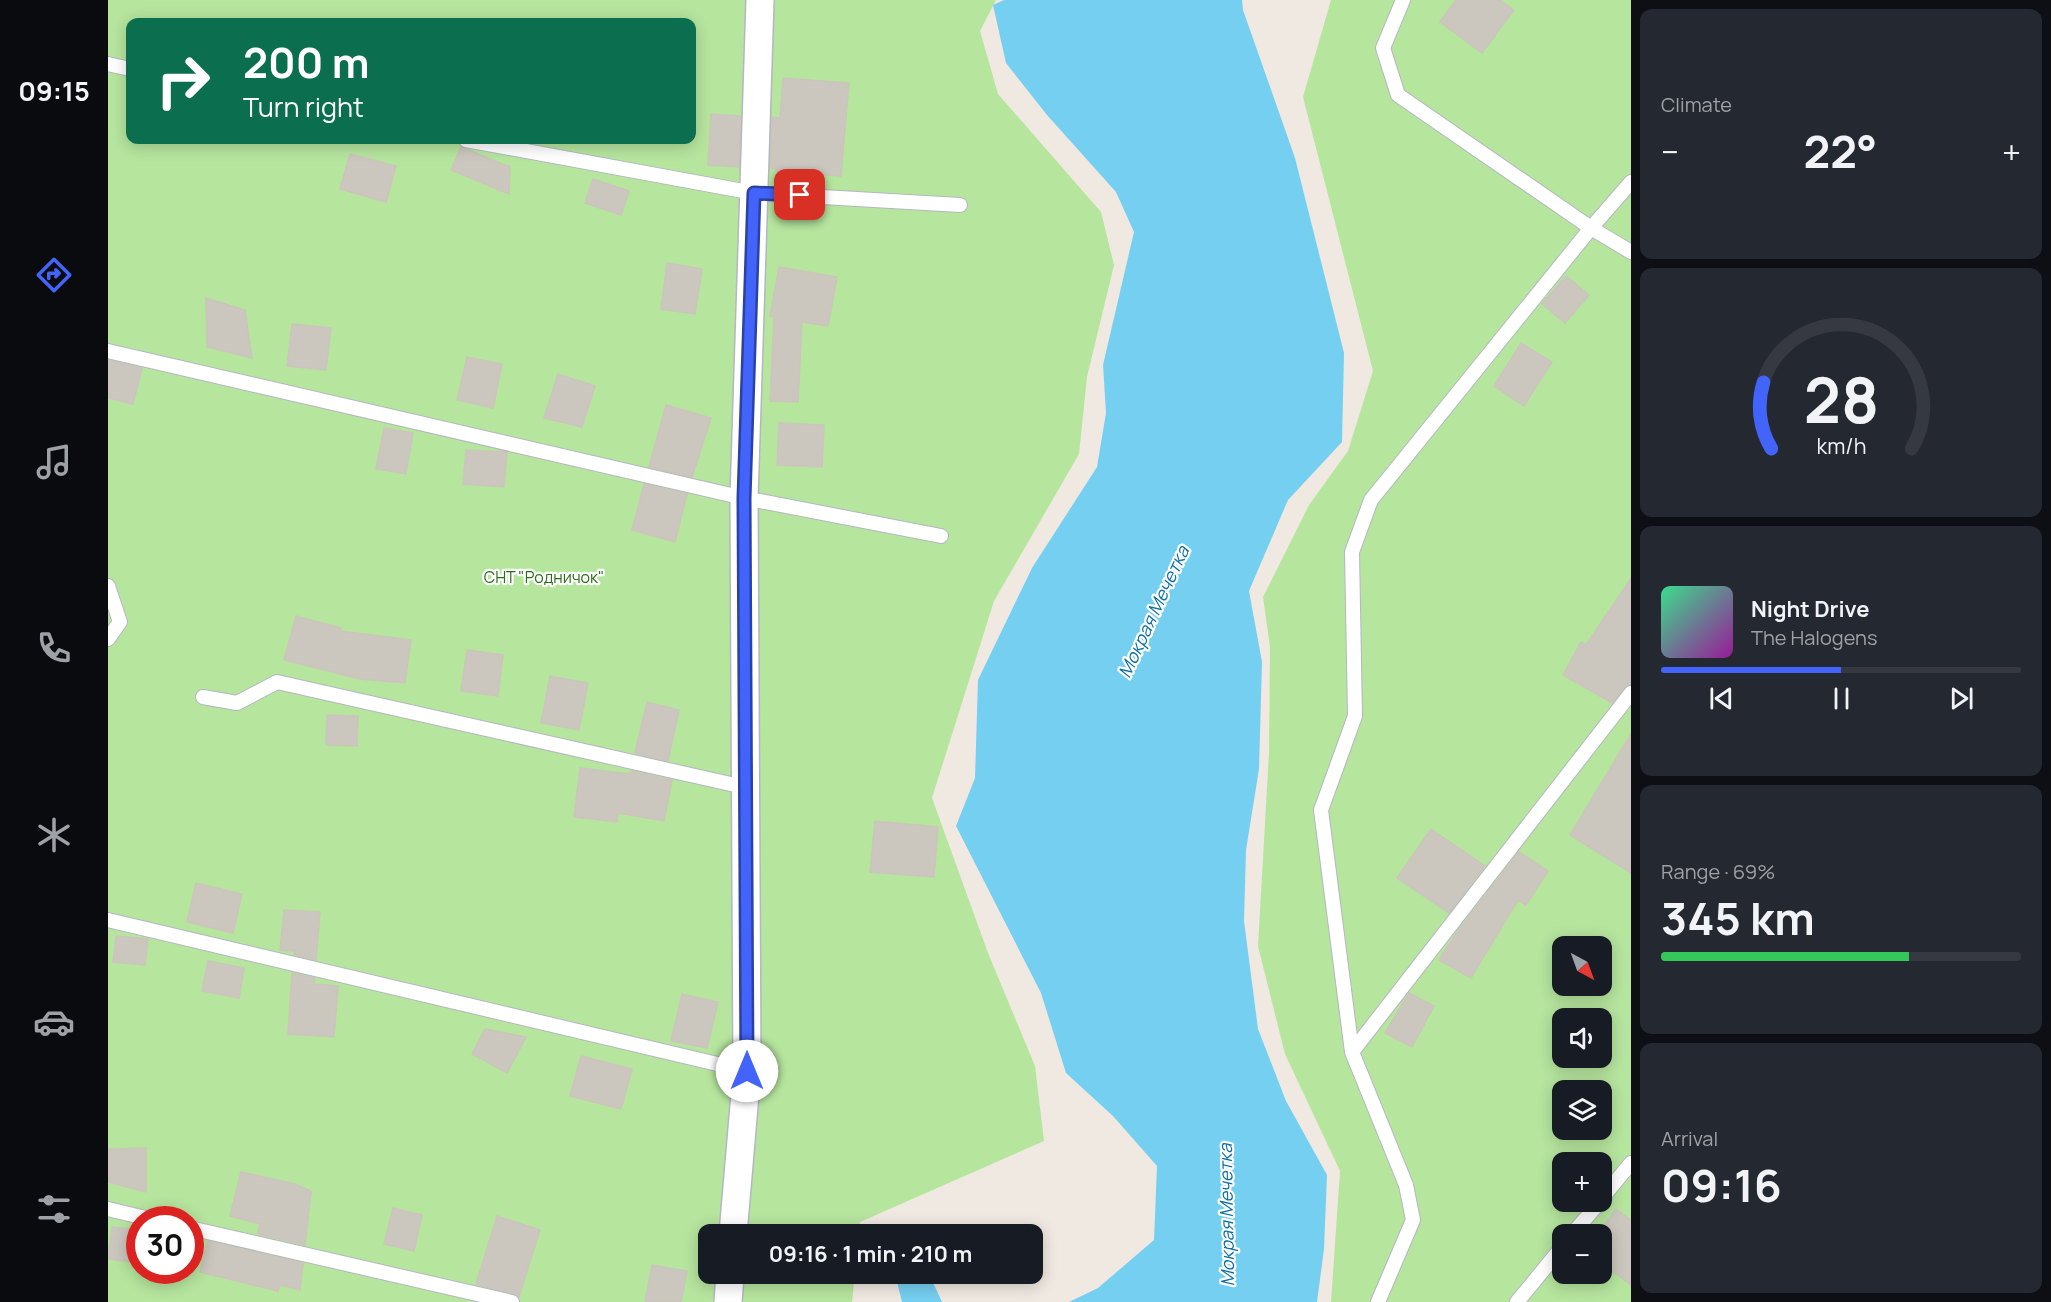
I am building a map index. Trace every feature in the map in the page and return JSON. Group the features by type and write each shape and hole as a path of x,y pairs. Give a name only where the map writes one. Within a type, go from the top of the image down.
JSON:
{"street":[{"path":"734,1224 747,1071 744,498 760,0"},
{"path":"728,1302 729,1284"}],"lane":[{"path":"1403,0 1383,48 1398,95 1591,228 1631,252"},
{"path":"108,64 126,68"},
{"path":"488,144 754,193 960,205"},
{"path":"1378,1302 1413,1220 1406,1185 1352,1052 1321,810 1355,716 1352,552 1371,500 1591,228 1631,182"},
{"path":"108,351 744,498 941,536"},
{"path":"108,586 120,622 108,639"},
{"path":"203,697 237,703 277,682 744,787"},
{"path":"1352,1052 1631,693"},
{"path":"108,920 747,1071"},
{"path":"1612,1186 1631,1163"},
{"path":"108,1209 126,1213"},
{"path":"1581,1224 1591,1212"},
{"path":"204,1231 512,1302"},
{"path":"1517,1302 1552,1259"}],"green space":[{"name":"СНТ \"Родничок\"","path":"108,0 996,0 980,31 998,94 1101,212 1114,265 1087,377 1079,454 994,601 932,798 988,953 1035,1066 1044,1141 860,1224 698,1224 698,1284 854,1284 852,1302 108,1302"},
{"path":"1331,0 1631,0 1631,1302 1331,1302 1340,1171 1285,1054 1258,946 1269,753 1270,647 1263,597 1309,505 1348,451 1373,371 1303,97"}],"water":[{"name":"Мокрая Мечетка","path":"1004,0 1242,0 1243,10 1295,158 1344,353 1342,442 1288,500 1249,591 1262,662 1259,769 1246,850 1244,921 1258,1029 1286,1101 1327,1175 1324,1249 1317,1302 1069,1302 1098,1288 1154,1240 1157,1166 1113,1116 1066,1073 1041,993 956,826 975,778 978,680 1032,568 1097,467 1106,413 1103,365 1134,232 1116,192 1047,115 1006,63 993,5"},
{"path":"898,1284 934,1284 942,1302 902,1302"}],"building":[{"path":"1456,0 1500,0 1514,10 1482,53 1440,22"},
{"path":"783,78 849,83 841,176 776,171 770,168 772,117 780,118"},
{"path":"711,114 741,116 739,167 708,165"},
{"path":"461,147 510,167 509,194 451,170"},
{"path":"350,154 396,166 386,202 340,189"},
{"path":"593,179 629,191 621,215 585,203"},
{"path":"667,263 702,269 695,314 661,309"},
{"path":"779,267 837,277 828,326 802,322 798,402 770,401 774,317 770,316"},
{"path":"1566,276 1589,295 1565,323 1542,304"},
{"path":"206,298 245,310 252,358 207,347"},
{"path":"292,324 331,328 326,370 287,366"},
{"path":"1521,343 1552,362 1524,406 1494,386"},
{"path":"467,357 502,364 493,408 457,400"},
{"path":"108,360 142,368 133,404 108,398"},
{"path":"558,374 595,386 582,427 544,418"},
{"path":"666,405 711,418 692,477 649,467"},
{"path":"779,423 824,425 822,467 777,465"},
{"path":"384,428 413,433 406,474 376,469"},
{"path":"466,450 507,452 504,487 463,484"},
{"path":"644,484 687,494 675,542 632,530"},
{"path":"1631,578 1631,684 1624,687 1612,703 1563,675 1581,642 1586,645"},
{"path":"296,616 341,628 340,631 411,640 405,683 360,679 284,660"},
{"path":"467,650 503,655 498,696 461,691"},
{"path":"550,676 588,683 579,730 541,723"},
{"path":"647,702 679,710 668,761 635,753"},
{"path":"327,715 358,716 357,746 326,745"},
{"path":"1631,734 1631,873 1570,835"},
{"path":"580,768 630,774 631,771 672,780 664,821 618,813 617,822 574,817"},
{"path":"875,821 938,827 934,877 870,872"},
{"path":"1431,829 1485,866 1449,913 1397,878"},
{"path":"1519,852 1548,871 1526,905 1518,900 1471,978 1439,960 1455,935"},
{"path":"196,883 242,894 233,933 187,922"},
{"path":"284,910 320,912 316,960 294,955 294,951 280,950"},
{"path":"116,936 148,939 145,965 113,962"},
{"path":"208,961 244,968 239,998 202,991"},
{"path":"292,973 315,978 314,984 338,986 334,1037 288,1034"},
{"path":"1409,993 1434,1006 1412,1047 1385,1033"},
{"path":"682,994 718,1002 707,1048 671,1041"},
{"path":"485,1029 526,1037 507,1073 472,1054"},
{"path":"581,1056 632,1069 621,1109 570,1096"},
{"path":"146,1148 146,1192 108,1182 108,1149"},
{"path":"241,1172 295,1184 311,1191 305,1245 258,1234 260,1224 230,1216"},
{"path":"393,1208 422,1215 414,1251 384,1244"},
{"path":"1616,1209 1631,1220 1631,1285 1612,1271 1612,1224 1605,1224"},
{"path":"497,1216 540,1230 519,1297 476,1284"},
{"path":"112,1227 126,1228 126,1261 108,1259"},
{"path":"208,1241 303,1263 300,1290 280,1285 278,1291 204,1273 204,1256"},
{"path":"652,1265 687,1271 681,1302 645,1302"}],"route":[{"path":"747,1071 744,498 754,193 800,195"}]}
